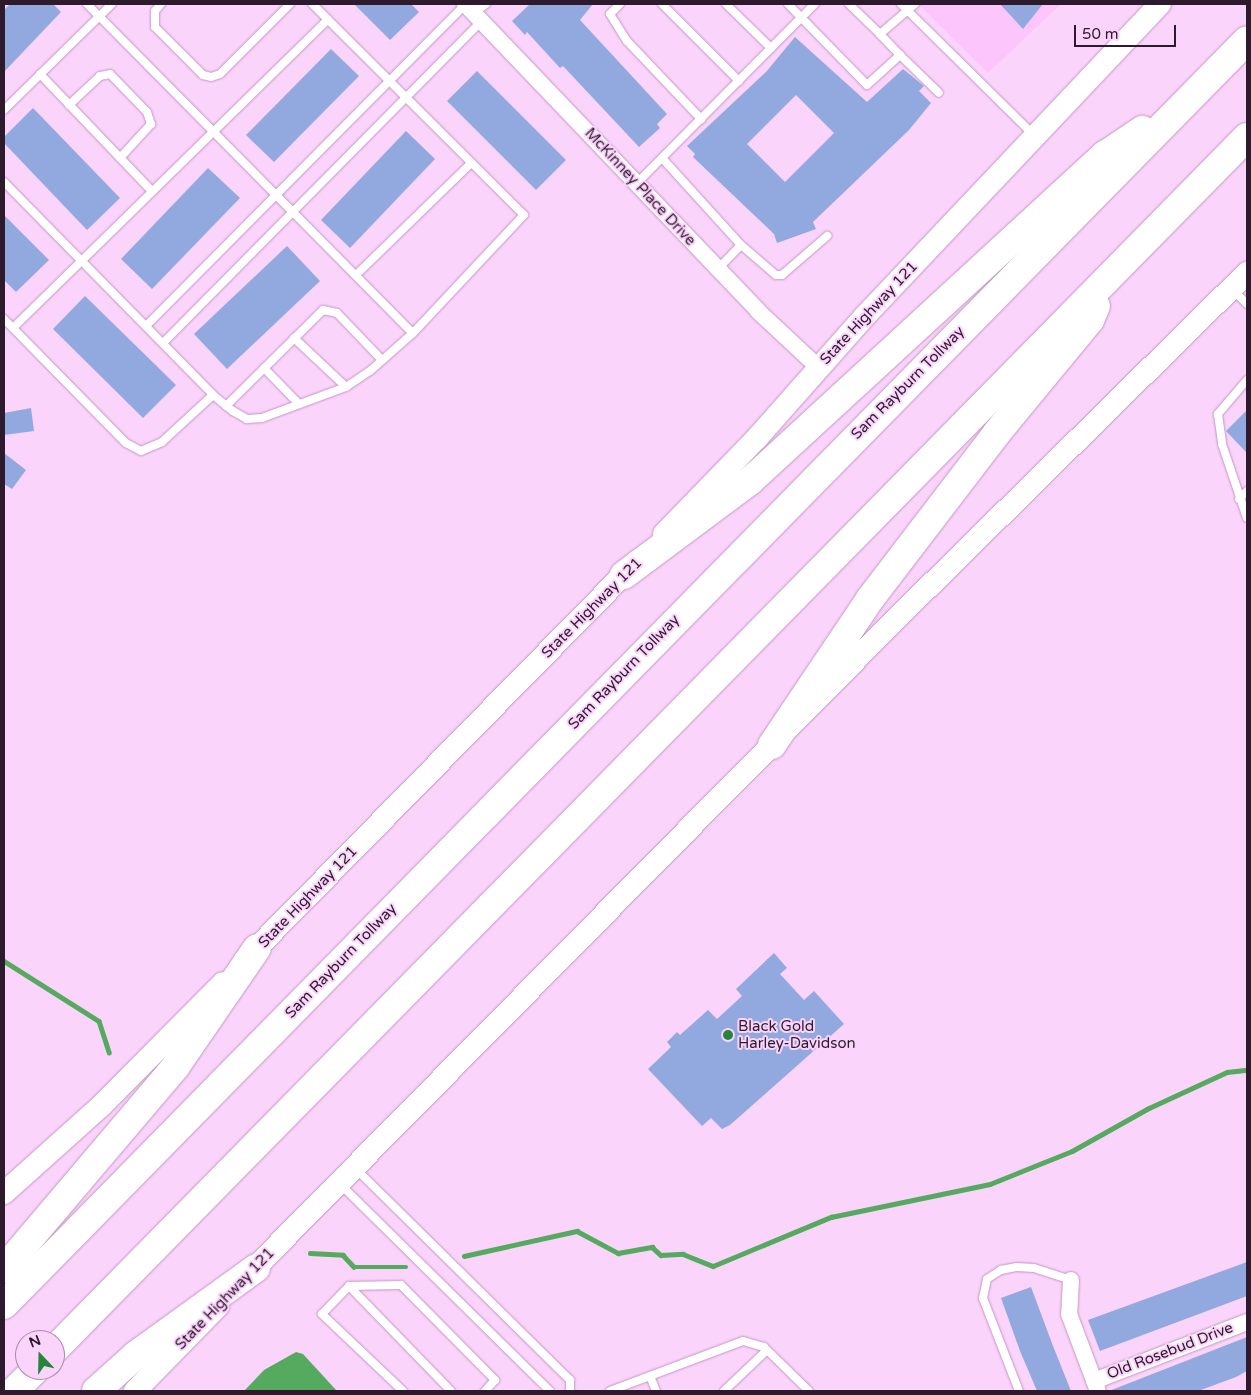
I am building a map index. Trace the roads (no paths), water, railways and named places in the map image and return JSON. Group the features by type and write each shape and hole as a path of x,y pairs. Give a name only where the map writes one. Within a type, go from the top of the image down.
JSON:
{"highway":[{"name":"Sam Rayburn Tollway","path":"4,1305 1247,40"},
{"path":"624,575 750,481 1104,155 1191,97"},
{"path":"65,1339 1247,137"},
{"path":"772,745 870,599 996,434 1090,320 1110,275"},
{"path":"4,1269 176,1066 257,948"},
{"path":"96,1391 136,1355 256,1268"},
{"path":"14,1391 25,1380"}],"main road":[{"name":"State Highway 121","path":"4,1193 101,1106 758,438 818,368 1160,4"},
{"name":"State Highway 121","path":"135,1391 772,745 1239,280"}],"street":[{"name":"McKinney Place Drive","path":"475,9 718,269 818,368"},
{"path":"1071,1280 1069,1314 1096,1386"},
{"name":"Old Rosebud Drive","path":"1096,1386 1247,1322"}],"lane":[{"path":"86,4 413,333"},
{"path":"4,110 112,4"},
{"path":"161,4 155,11 155,27 203,75 211,77 220,74 290,4"},
{"path":"4,182 213,395 247,419 262,418 346,387 382,360 413,333 524,216 312,4"},
{"path":"620,4 610,14 627,41 701,119"},
{"path":"662,4 739,81"},
{"path":"726,4 771,48"},
{"path":"788,4 867,85 900,55"},
{"path":"637,184 816,4"},
{"path":"849,4 939,93"},
{"path":"901,4 1036,136"},
{"path":"880,34 915,4"},
{"path":"146,326 389,81 475,9"},
{"path":"163,343 405,97 475,9"},
{"path":"13,328 328,20"},
{"path":"40,74 152,191"},
{"path":"69,105 100,76 110,74 147,112 151,124 120,158"},
{"path":"662,158 741,245 776,275 782,276 826,236"},
{"path":"356,275 471,163"},
{"path":"718,269 741,245"},
{"path":"1239,280 1247,304"},
{"path":"226,406 323,310 330,309 382,360"},
{"path":"4,319 126,444 141,451 162,442 213,395"},
{"path":"294,338 346,387"},
{"path":"264,368 299,404"},
{"path":"1247,380 1218,414 1222,444 1247,518"},
{"path":"1239,499 1247,491"},
{"path":"356,1169 570,1380 570,1391"},
{"path":"340,1184 550,1391"},
{"path":"1019,1391 983,1298 986,1279 1001,1270 1016,1267 1034,1268 1071,1280"},
{"path":"403,1391 322,1314 349,1286 401,1285 495,1380 485,1391"},
{"path":"349,1286 450,1391"},
{"path":"610,1391 743,1341 755,1342 767,1350 808,1391"},
{"path":"724,1391 767,1350"},
{"path":"650,1376 656,1391"}],"waterway":[{"path":"4,961 99,1021 109,1052"},
{"path":"464,1256 577,1231 618,1253 652,1247 661,1255 683,1254 713,1266 831,1217 990,1184 1072,1151 1149,1108 1227,1072 1247,1070"},
{"path":"310,1253 343,1255 354,1267 406,1267"}],"place":[{"name":"Black Gold Harley-Davidson","path":"728,1035"}]}
